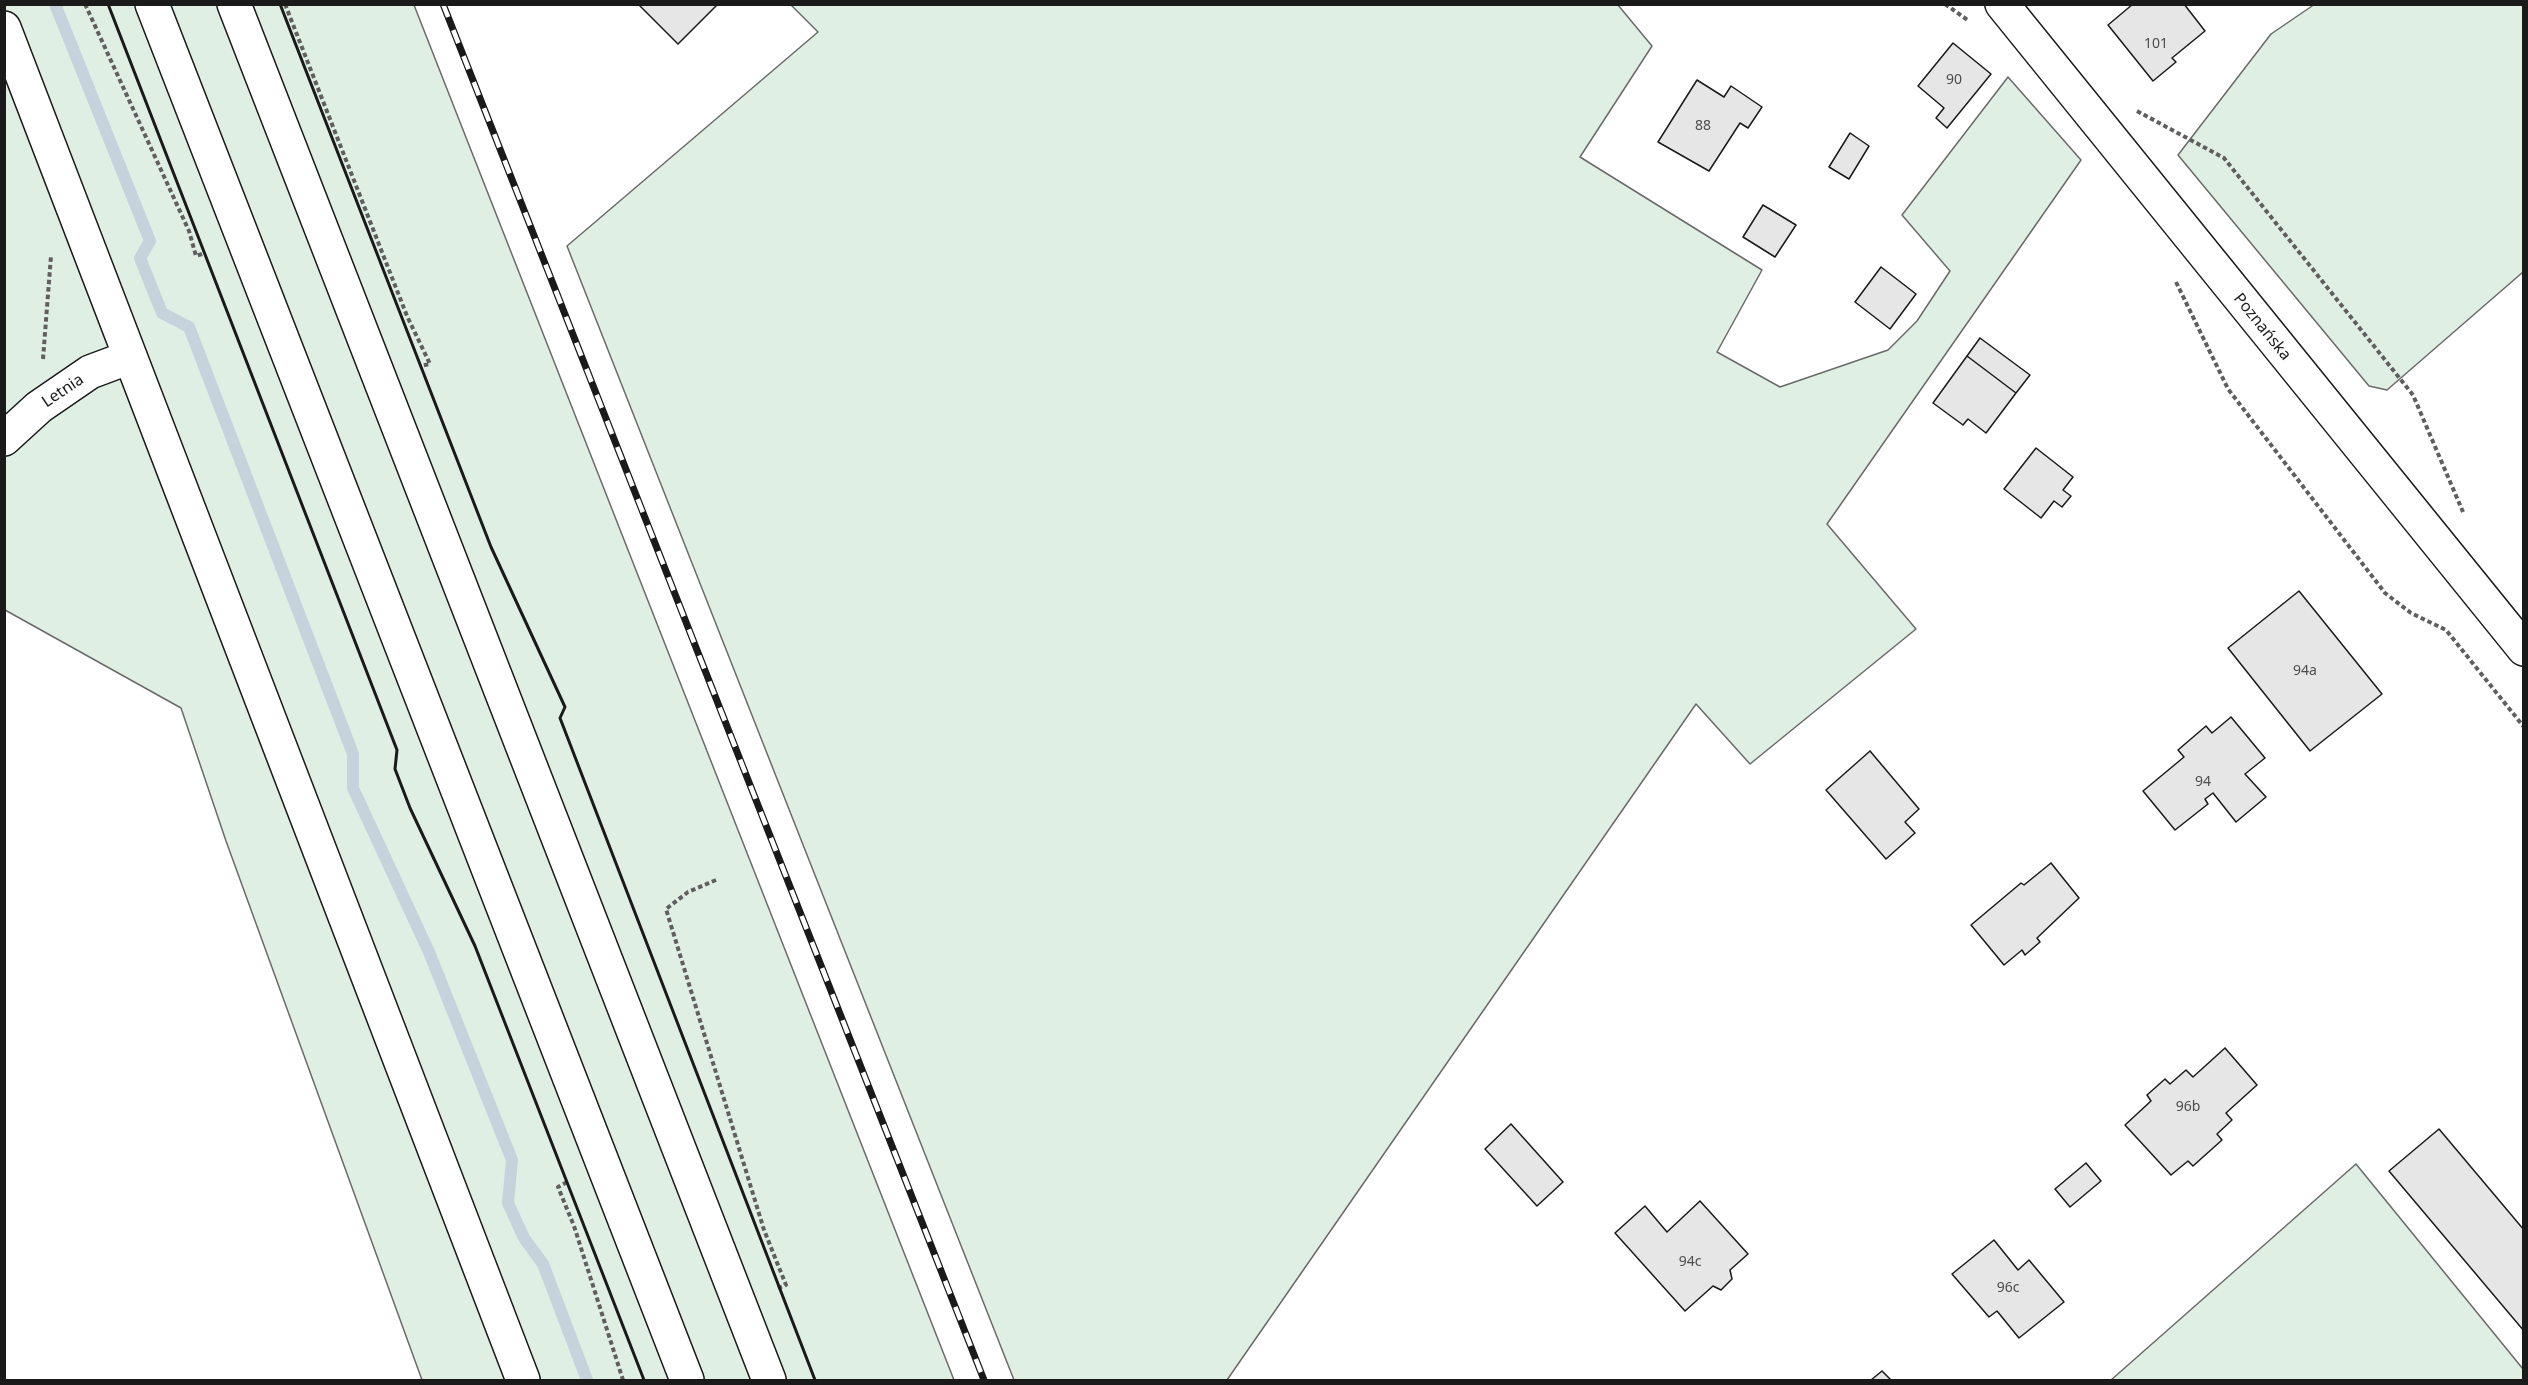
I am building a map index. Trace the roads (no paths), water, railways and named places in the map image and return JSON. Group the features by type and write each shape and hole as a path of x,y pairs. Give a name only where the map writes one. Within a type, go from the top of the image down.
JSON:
{"main road":[{"path":"152,4 687,1380"},
{"path":"234,4 769,1380"},
{"name":"Poznańska","path":"2002,4 2523,649"},
{"path":"4,28 523,1380"},
{"name":"Letnia","path":"4,439 39,407 90,372 130,357"}],"waterway":[{"path":"55,4 150,241 140,258 162,313 189,327 353,754 353,788 429,952 512,1160 508,1203 524,1238 543,1264 587,1380"}],"railway":[{"path":"443,4 984,1380"}]}
